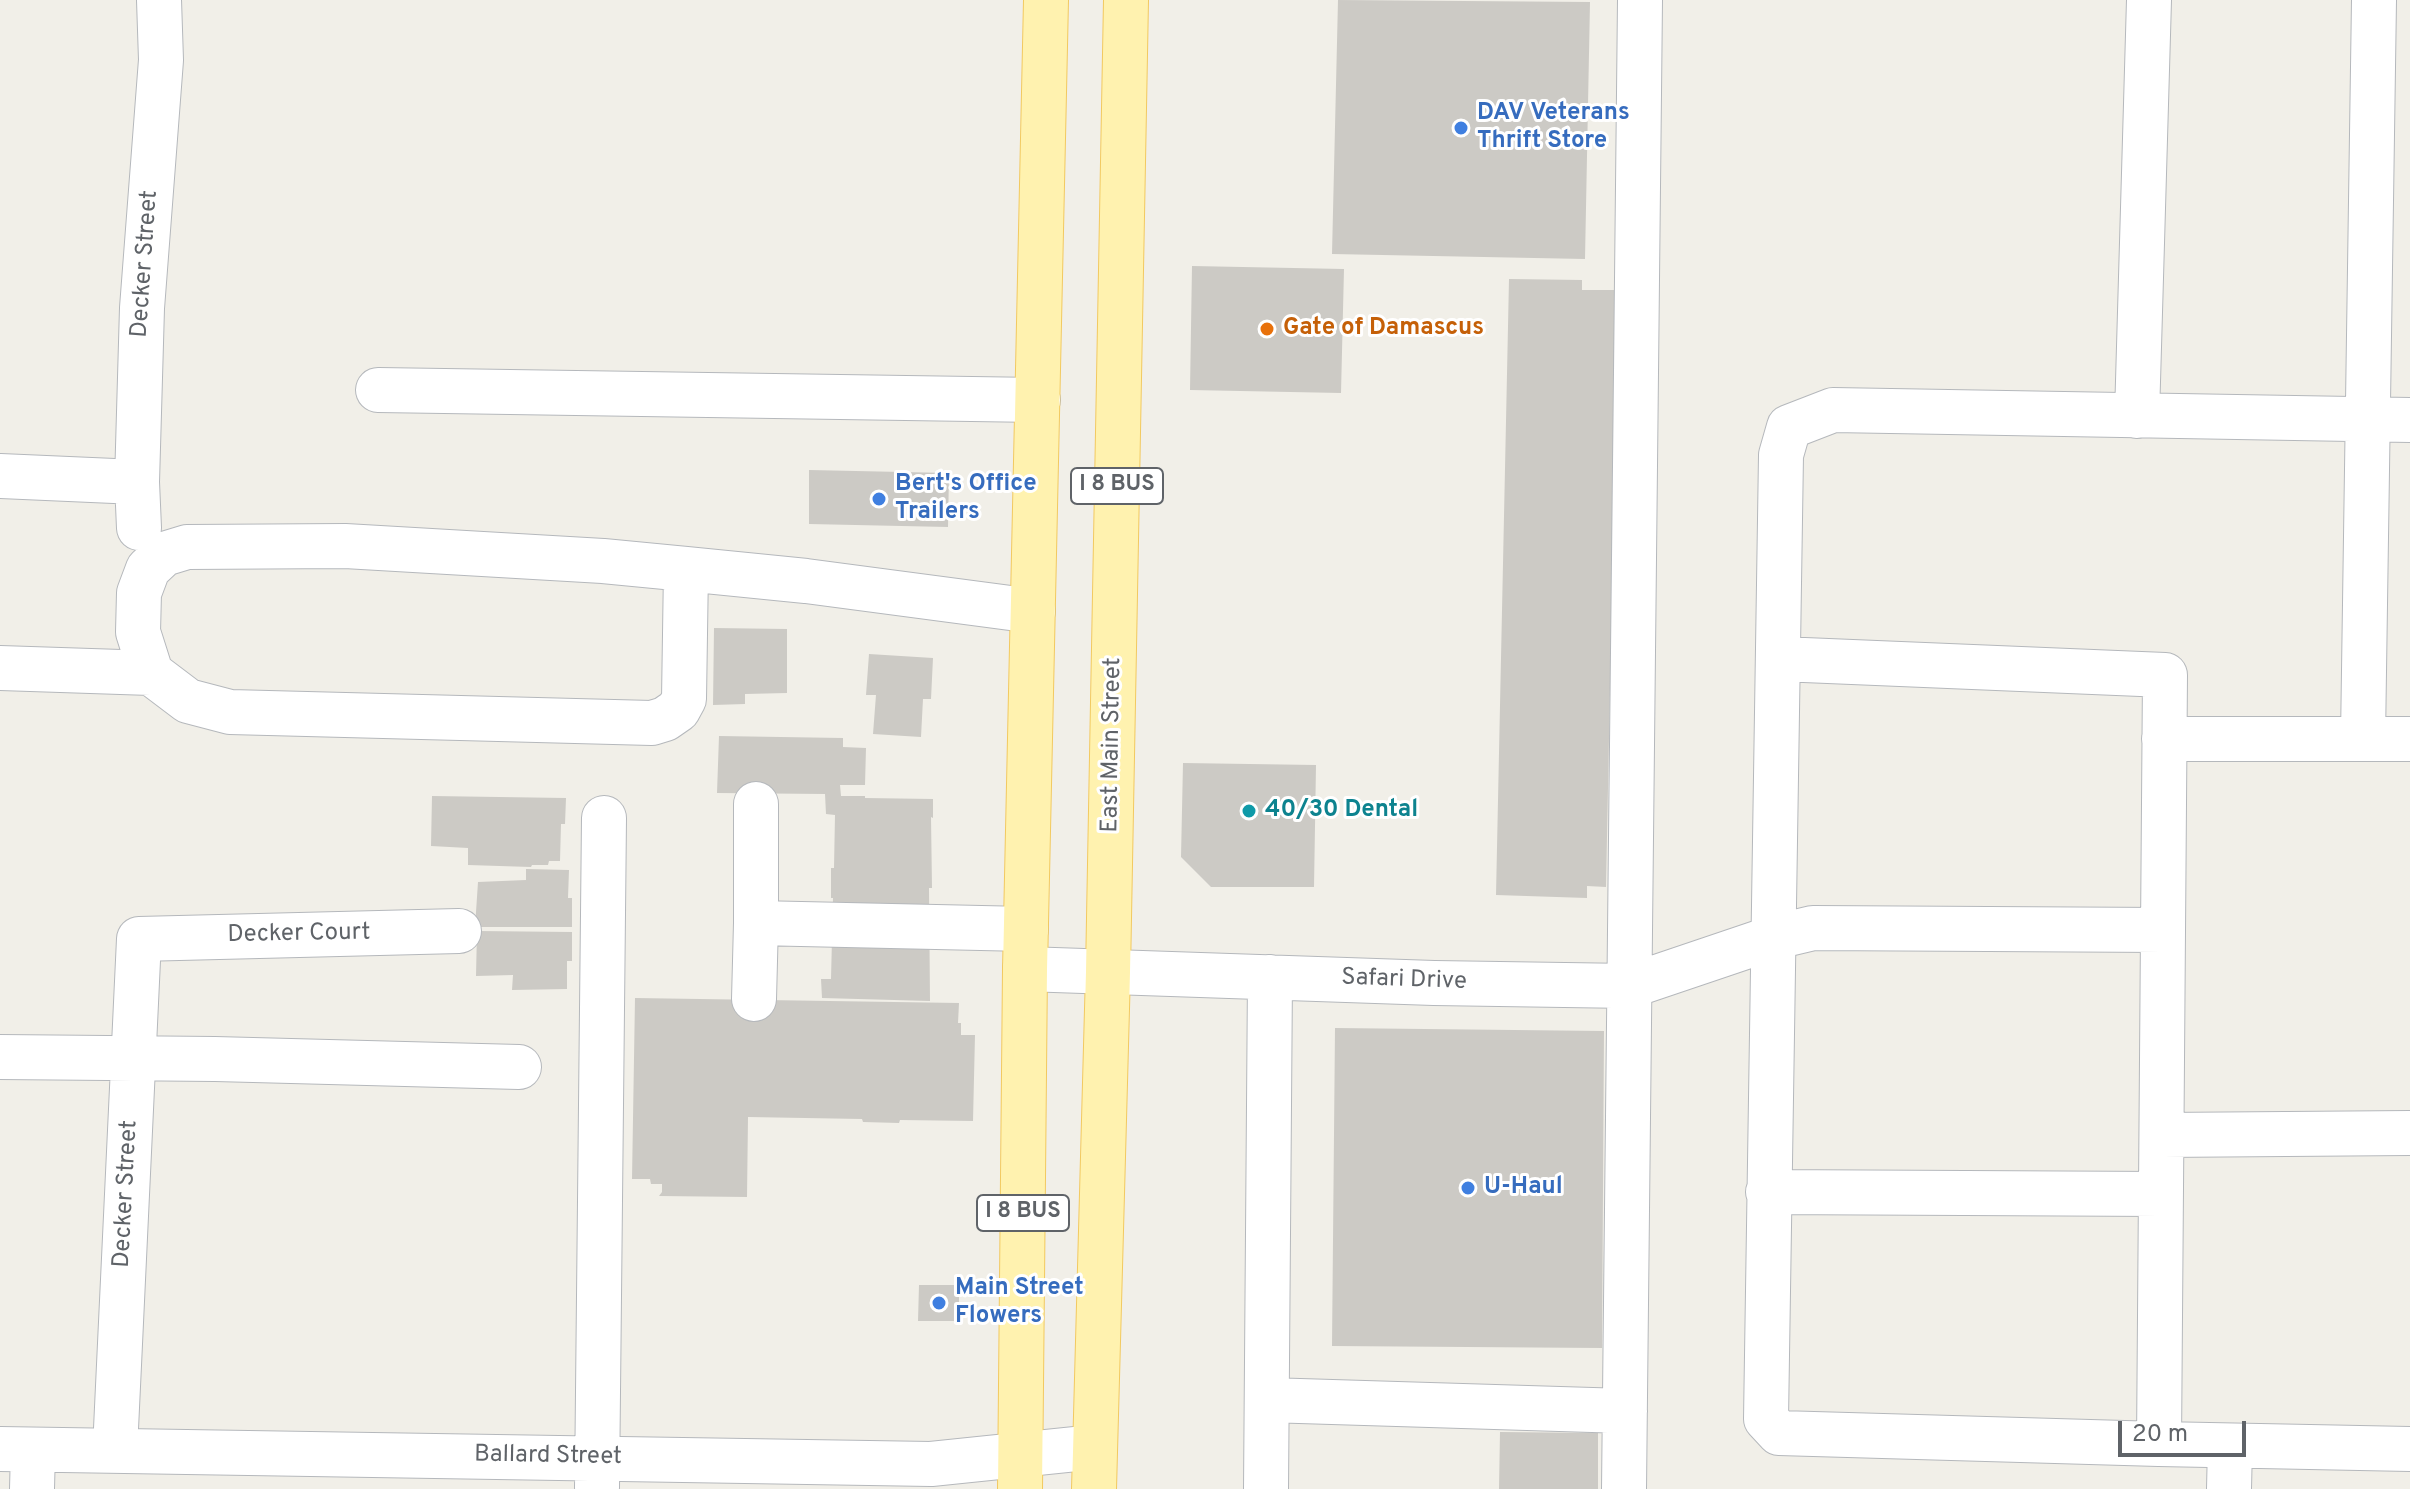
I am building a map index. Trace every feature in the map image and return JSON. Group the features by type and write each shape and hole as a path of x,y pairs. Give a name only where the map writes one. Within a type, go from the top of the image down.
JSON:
{"main road":[{"name":"I 8 BUS","path":"1020,1473 1026,949 1046,0"},
{"name":"East Main Street","path":"1094,1468 1108,972 1126,0"}],"street":[{"name":"Decker Street","path":"139,528 137,482 142,308 161,60 159,0"},
{"path":"1624,1489 1640,0"},
{"path":"2137,416 2149,0"},
{"path":"2363,738 2389,420 2374,0"},
{"path":"378,390 1038,400"},
{"path":"2389,420 1833,410 1789,427 1781,455 1766,1419 1779,1433 2410,1449"},
{"path":"0,476 137,482"},
{"path":"151,673 138,632 139,593 148,569 164,554 187,547 345,546 603,561 806,581 1033,611"},
{"path":"0,668 151,673 188,701 230,712 652,723 678,710 684,699 686,569"},
{"path":"1780,659 2165,675 2159,1444"},
{"path":"2164,739 2410,739"},
{"path":"754,999 756,804"},
{"path":"597,1474 604,818"},
{"name":"Safari Drive","path":"756,923 1026,949 1108,972 1630,986 1775,937 1813,928 2163,930"},
{"name":"Decker Court","path":"139,939 459,931"},
{"name":"Decker Street","path":"115,1450 139,939"},
{"path":"1266,1489 1270,977"},
{"path":"0,1057 519,1067"},
{"path":"2162,1135 2410,1133"},
{"path":"1768,1192 2161,1194"},
{"path":"1267,1400 1625,1411"},
{"path":"2229,1489 2230,1446"},
{"name":"Ballard Street","path":"21,1463 115,1450 253,1472 597,1474 931,1464 1020,1473 1094,1468"}],"building":[{"name":"DAV Veterans Thrift Store","path":"1338,0 1590,2 1585,259 1332,254"},
{"name":"Gate of Damascus","path":"1192,266 1344,269 1341,393 1190,390"},
{"path":"1509,279 1582,280 1582,290 1618,290 1606,887 1587,886 1587,898 1496,895"},
{"name":"Bert's Office Trailers","path":"809,470 949,473 948,527 809,524"},
{"path":"714,628 787,629 787,693 745,694 745,704 713,705"},
{"path":"869,654 933,658 931,699 923,699 921,737 873,734 876,695 866,695"},
{"path":"719,736 843,738 843,747 866,748 865,785 840,785 841,796 933,799 932,888 929,888 930,1001 822,998 821,979 831,979 831,868 834,868 835,815 826,814 825,794 717,793"},
{"name":"40/30 Dental","path":"1183,763 1316,765 1314,887 1211,887 1181,857"},
{"path":"432,796 566,798 565,824 561,824 560,861 531,867 468,865 468,848 431,846"},
{"path":"526,869 569,870 568,898 572,898 572,927 475,927 478,882 526,880"},
{"path":"477,931 572,932 572,961 567,961 567,989 512,990 513,975 476,976"},
{"path":"635,998 959,1003 961,1035 975,1035 973,1121 900,1120 899,1123 863,1122 862,1119 748,1117 747,1197 659,1196 662,1184 651,1184 650,1179 632,1179"},
{"name":"U-Haul","path":"1335,1028 1604,1031 1602,1348 1332,1346"},
{"name":"Main Street Flowers","path":"919,1285 959,1285 959,1321 918,1321"},
{"path":"1500,1432 1598,1433 1598,1489 1499,1489"}],"place":[{"name":"DAV Veterans Thrift Store","path":"1461,128"},
{"name":"Gate of Damascus","path":"1267,329"},
{"name":"Bert's Office Trailers","path":"879,499"},
{"name":"40/30 Dental","path":"1249,811"},
{"name":"U-Haul","path":"1468,1188"},
{"name":"Main Street Flowers","path":"939,1303"}]}
